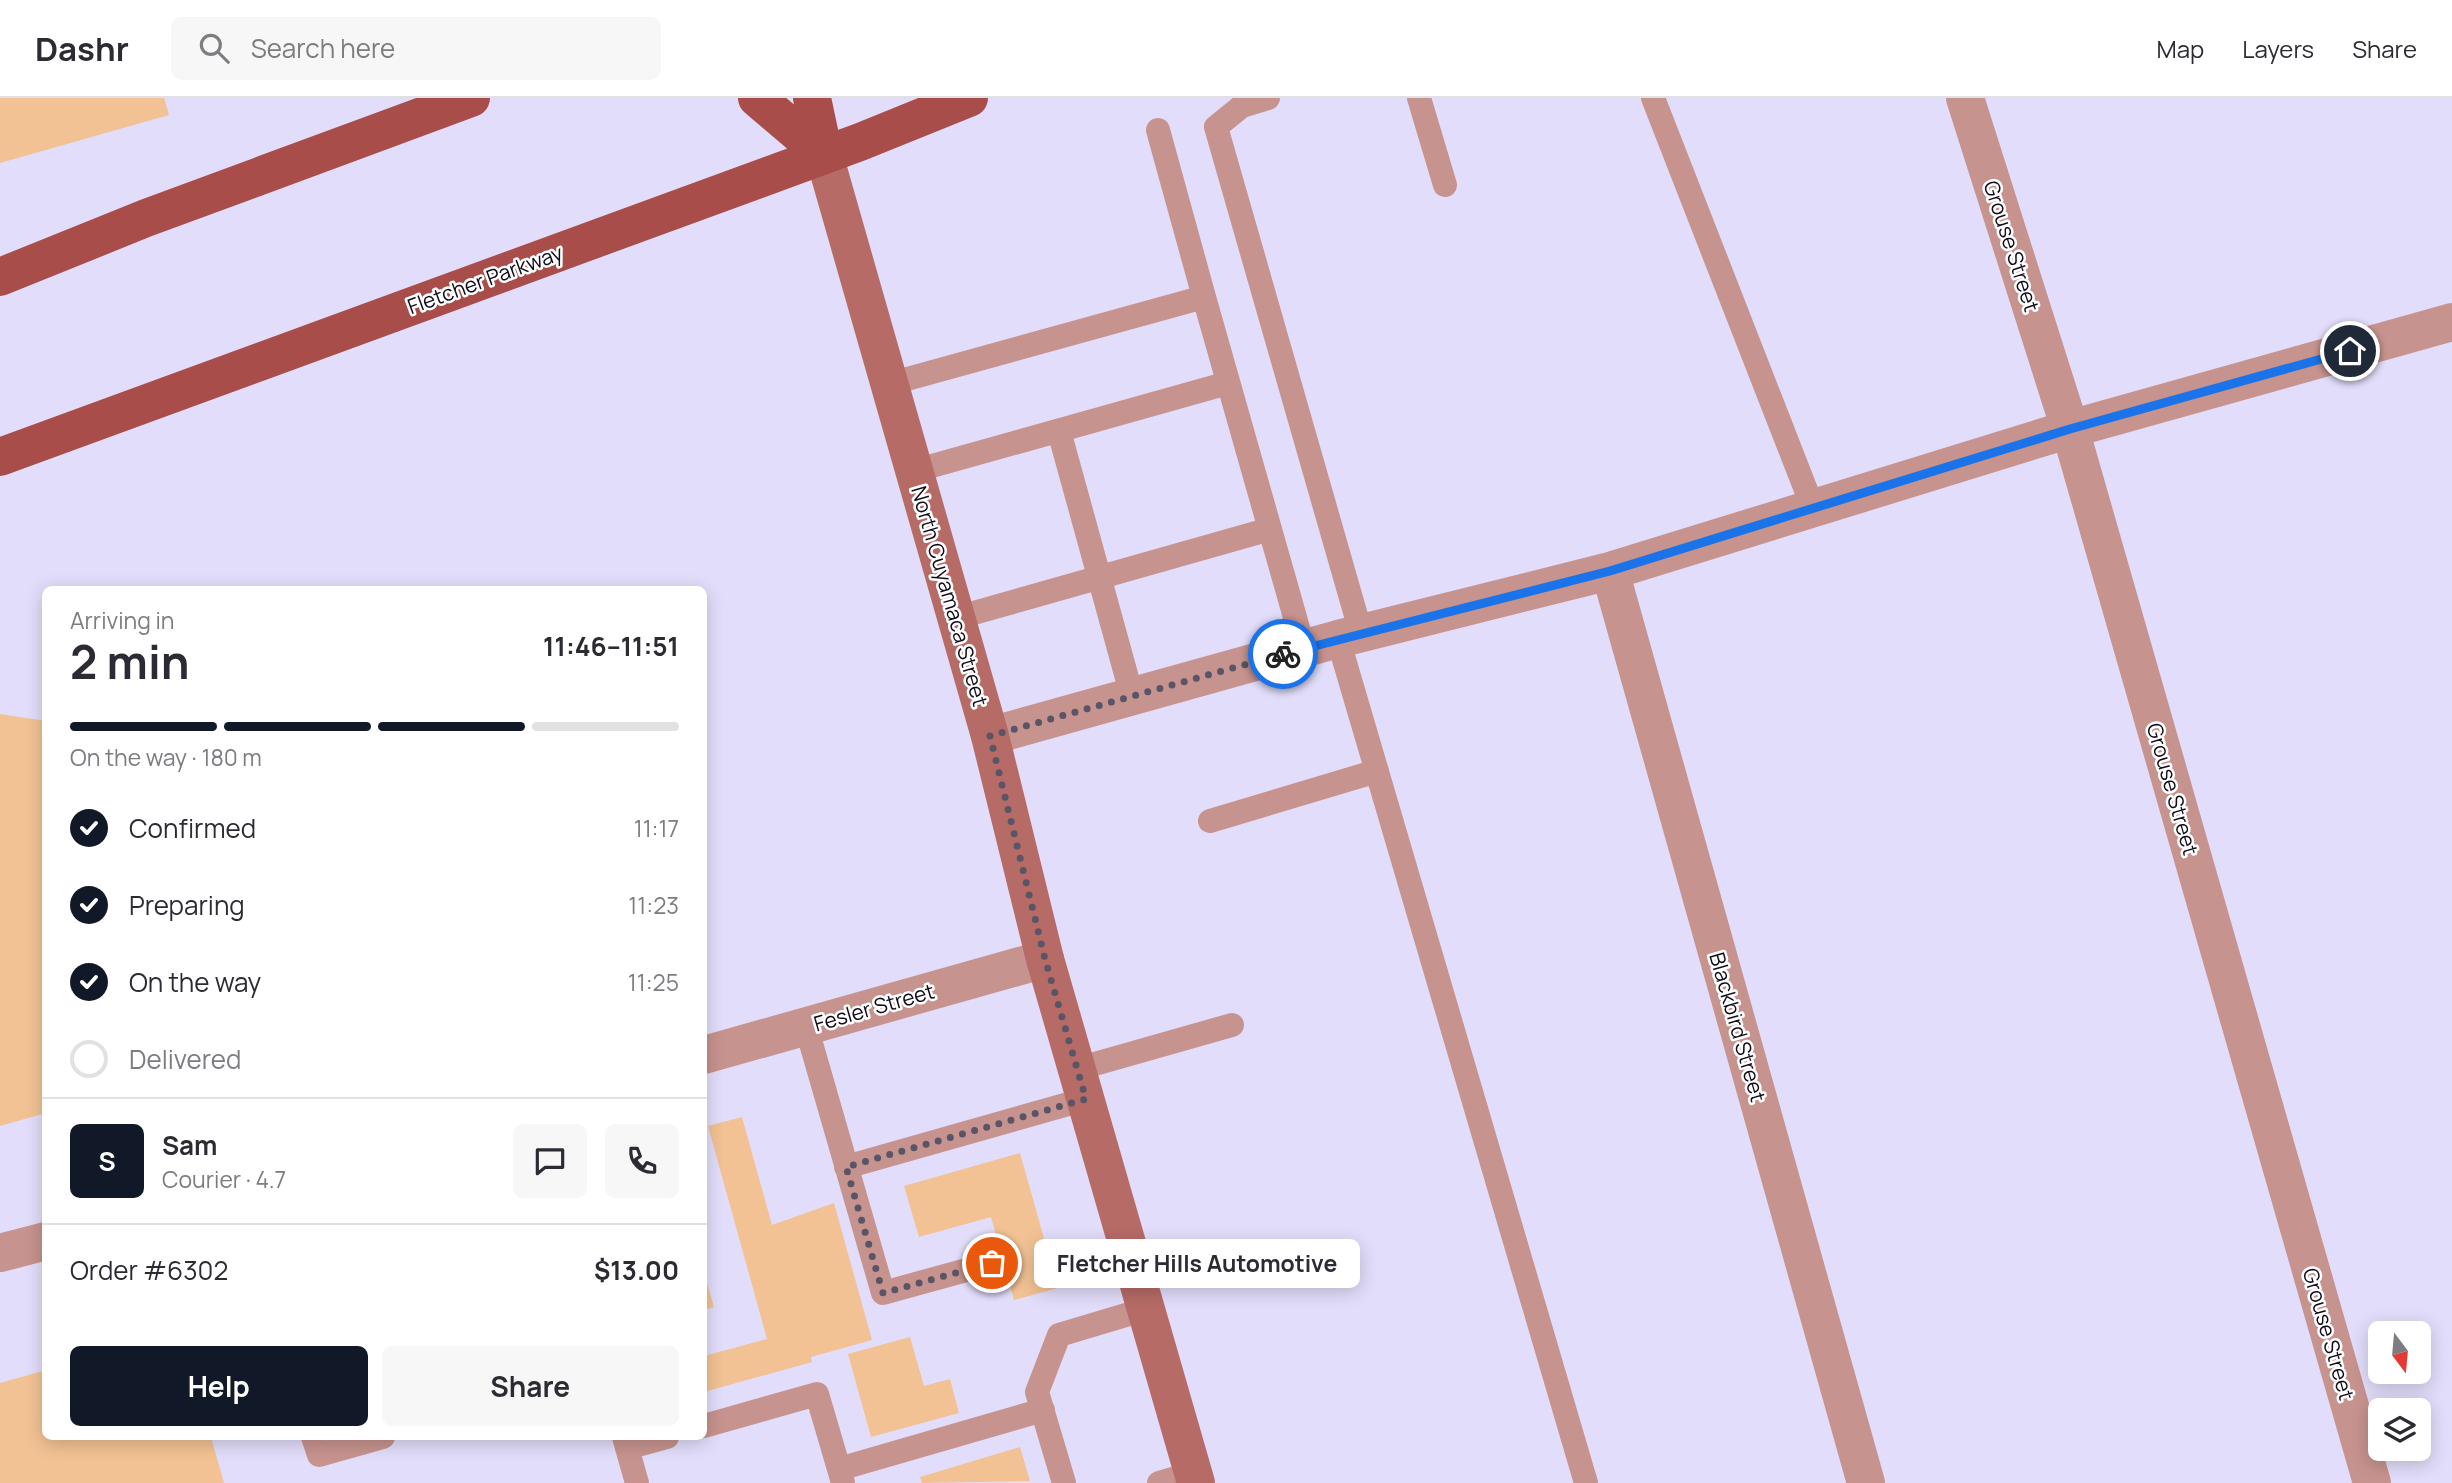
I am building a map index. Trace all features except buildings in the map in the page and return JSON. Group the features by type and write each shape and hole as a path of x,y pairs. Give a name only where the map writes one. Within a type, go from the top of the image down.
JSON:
{"main road":[{"path":"0,277 146,218 471,98"},
{"path":"757,98 824,155"},
{"path":"812,98 824,155"},
{"name":"Fletcher Parkway","path":"0,457 824,155 969,98"},
{"name":"North Cuyamaca Street","path":"824,155 990,736 1045,959 1146,1309 1183,1480"}],"street":[{"name":"Grouse Street","path":"1965,98 2070,429 2372,1483"},
{"path":"990,736 1334,640 1610,571 2070,429 2452,322"},
{"name":"Blackbird Street","path":"1610,571 1866,1483"},
{"name":"Fesler Street","path":"707,1054 1045,959"},
{"path":"0,1254 42,1242"}],"lane":[{"path":"1268,98 1242,106 1216,127 1334,640 1377,771 1586,1483"},
{"path":"1419,98 1445,185"},
{"path":"1653,98 1813,508"},
{"path":"1158,130 1270,528 1334,640"},
{"path":"889,384 1204,298"},
{"path":"914,471 1228,383"},
{"path":"1059,431 1132,696"},
{"path":"956,618 1270,528"},
{"path":"1210,821 1377,771"},
{"path":"846,1167 1081,1084 1232,1025"},
{"path":"806,1026 883,1293 992,1263"},
{"path":"1064,1483 1037,1392 1059,1335 1146,1309"},
{"path":"707,1425 817,1394 841,1476 1043,1410"},
{"path":"314,1440 319,1455 372,1440"},
{"path":"626,1442 638,1483"}],"way so far":[{"path":"992,1263 883,1293 846,1167 1086,1099 1045,959 990,736 1283,654"}],"place":[{"name":"Fletcher Hills Automotive","path":"992,1263"}],"route":[{"path":"1283,654 1610,571 2070,429 2350,351"}]}
